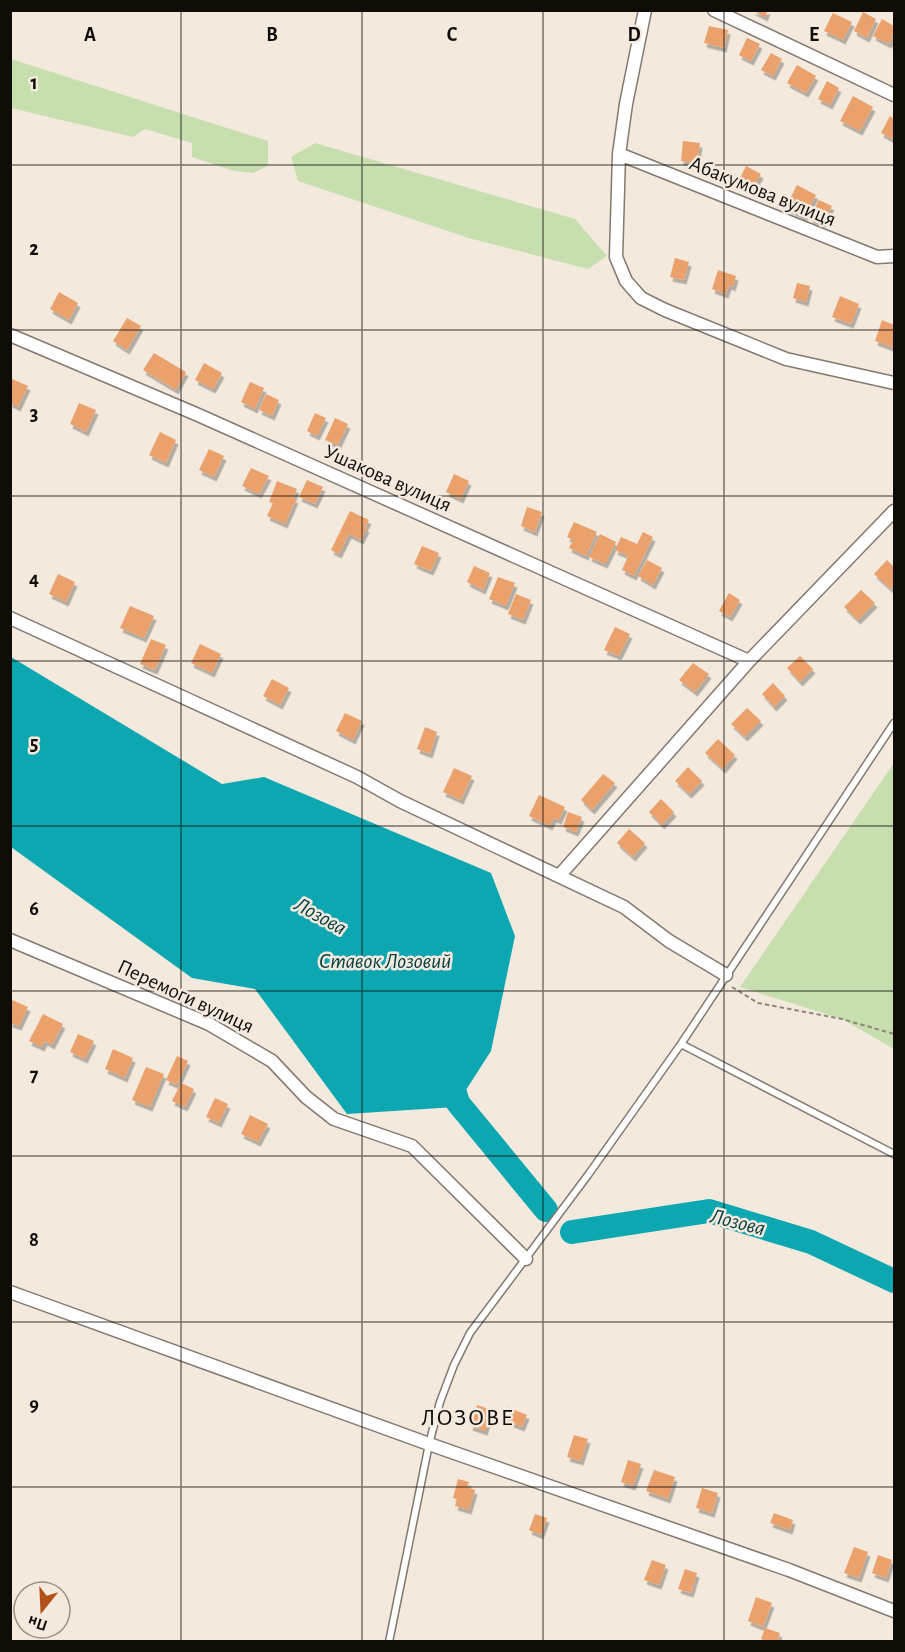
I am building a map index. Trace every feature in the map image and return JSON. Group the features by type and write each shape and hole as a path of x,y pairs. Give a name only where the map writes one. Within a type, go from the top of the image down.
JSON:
{"street":[{"path":"645,10 626,104 619,154 616,257 626,281 641,298 665,310 786,360 894,383"},
{"path":"714,10 894,96"},
{"name":"Абакумова вулиця","path":"619,154 877,257 894,256"},
{"name":"Ушакова вулиця","path":"10,335 196,414 749,661"},
{"path":"559,876 749,661 894,511"},
{"path":"10,618 357,777 400,801 624,907 724,978"},
{"name":"Перемоги вулиця","path":"10,940 209,1024 272,1061 306,1097 334,1119 412,1146 526,1259"},
{"path":"10,1292 789,1570 894,1611"}],"lane":[{"path":"389,1641 429,1443 440,1402 454,1365 470,1333 588,1175 681,1044 894,723"},
{"path":"681,1044 894,1154"}],"path":[{"path":"724,978 758,1003 842,1019 894,1034"}],"green space":[{"path":"11,59 268,141 268,166 253,173 234,171 192,157 192,143 145,129 133,137 11,108"},
{"path":"315,143 575,219 607,256 588,269 469,238 298,181 291,157"},
{"path":"894,763 894,1049 842,1019 740,987"}],"water":[{"name":"Ставок Лозовий","path":"11,657 222,784 264,777 491,873 515,936 491,1051 455,1107 347,1114 255,989 192,978 11,847"}],"building":[{"path":"752,10 768,10 765,17"},
{"path":"863,12 876,19 867,38 854,31"},
{"path":"833,13 852,22 843,40 824,31"},
{"path":"882,19 894,26 894,34 889,44 873,36"},
{"path":"709,26 728,30 724,48 704,43"},
{"path":"747,38 760,44 751,61 739,55"},
{"path":"771,53 782,59 773,76 761,70"},
{"path":"797,65 816,76 806,93 787,83"},
{"path":"827,81 839,88 830,105 818,99"},
{"path":"853,96 873,107 860,131 840,121"},
{"path":"890,116 894,119 894,140 881,133"},
{"path":"683,141 700,143 697,163 681,161"},
{"path":"746,166 761,174 751,191 737,184"},
{"path":"797,185 816,195 804,217 786,207"},
{"path":"819,200 832,206 822,224 810,218"},
{"path":"675,258 689,262 684,280 670,277"},
{"path":"718,270 736,276 733,287 729,285 726,294 712,289"},
{"path":"797,283 810,286 806,302 793,298"},
{"path":"59,292 78,303 69,320 50,309"},
{"path":"840,296 859,304 851,324 832,317"},
{"path":"127,318 141,326 127,350 113,341"},
{"path":"882,320 894,325 894,348 875,341"},
{"path":"154,353 186,372 176,390 143,370"},
{"path":"204,363 222,373 213,389 195,380"},
{"path":"10,378 28,386 18,407 10,403"},
{"path":"250,382 264,388 255,409 241,402"},
{"path":"266,394 279,400 272,416 259,410"},
{"path":"79,403 96,410 86,432 70,424"},
{"path":"315,413 326,418 317,436 307,431"},
{"path":"335,418 348,424 338,445 325,440"},
{"path":"160,432 176,440 166,463 149,455"},
{"path":"209,449 224,456 214,477 199,470"},
{"path":"251,468 269,476 259,494 242,486"},
{"path":"454,474 469,481 461,499 446,492"},
{"path":"307,480 323,487 315,504 299,497"},
{"path":"277,481 297,489 293,498 296,499 285,524 267,516 273,503 269,502"},
{"path":"527,507 542,512 535,532 521,526"},
{"path":"350,511 369,520 365,527 367,528 361,540 349,534 339,554 331,550"},
{"path":"574,522 597,532 586,556 569,548 573,540 567,537"},
{"path":"643,532 653,537 634,576 622,570 628,556 615,550 621,537 637,544"},
{"path":"600,534 616,542 605,564 589,557"},
{"path":"422,546 439,553 431,571 414,564"},
{"path":"647,560 662,568 653,585 638,576"},
{"path":"887,560 894,567 894,585 891,589 874,574"},
{"path":"474,566 490,573 483,590 467,582"},
{"path":"58,574 75,582 66,602 49,594"},
{"path":"498,577 515,583 506,606 489,599"},
{"path":"861,590 875,603 858,620 844,607"},
{"path":"729,593 740,600 730,617 719,611"},
{"path":"516,594 531,600 523,620 508,614"},
{"path":"130,606 154,616 144,638 120,628"},
{"path":"615,627 630,634 619,656 604,650"},
{"path":"151,639 166,645 155,670 140,664"},
{"path":"200,644 221,654 212,673 191,663"},
{"path":"800,656 813,669 800,682 787,668"},
{"path":"693,663 709,674 695,692 679,680"},
{"path":"272,679 289,688 280,705 263,696"},
{"path":"773,683 785,696 774,707 762,694"},
{"path":"747,708 761,721 745,737 731,724"},
{"path":"345,713 362,721 353,740 336,731"},
{"path":"425,727 437,732 430,754 417,749"},
{"path":"718,739 735,755 723,769 705,753"},
{"path":"688,767 702,781 689,794 675,781"},
{"path":"454,768 472,776 461,800 443,792"},
{"path":"603,774 615,783 592,810 581,800"},
{"path":"539,795 565,807 559,820 554,818 550,826 529,816"},
{"path":"661,799 674,812 662,825 649,812"},
{"path":"568,812 582,817 576,832 563,827"},
{"path":"629,829 645,843 633,857 617,843"},
{"path":"12,1000 28,1007 19,1026 10,1023"},
{"path":"43,1014 63,1024 52,1045 45,1041 42,1047 29,1041"},
{"path":"78,1034 94,1041 85,1059 70,1052"},
{"path":"113,1049 133,1058 125,1078 105,1069"},
{"path":"177,1056 188,1061 177,1085 166,1080"},
{"path":"146,1067 164,1074 150,1107 132,1100"},
{"path":"181,1083 194,1089 185,1107 172,1101"},
{"path":"215,1098 228,1104 219,1123 206,1117"},
{"path":"250,1115 268,1124 258,1142 241,1134"},
{"path":"477,1405 492,1410 485,1431 470,1426"},
{"path":"507,1407 527,1415 522,1427 503,1420"},
{"path":"574,1435 588,1439 581,1461 567,1457"},
{"path":"628,1460 641,1464 633,1486 621,1482"},
{"path":"654,1470 675,1477 668,1499 646,1491"},
{"path":"458,1479 469,1482 467,1487 475,1490 469,1510 455,1506 457,1499 453,1498"},
{"path":"702,1488 718,1493 712,1513 696,1508"},
{"path":"774,1513 793,1520 790,1530 770,1523"},
{"path":"535,1514 547,1518 541,1535 529,1530"},
{"path":"854,1547 868,1552 859,1578 844,1573"},
{"path":"878,1555 892,1560 886,1578 872,1573"},
{"path":"652,1560 666,1565 659,1585 644,1580"},
{"path":"685,1569 697,1573 691,1593 678,1589"},
{"path":"756,1597 772,1603 763,1627 748,1621"},
{"path":"765,1628 780,1633 777,1642 761,1639"}],"waterway":[{"name":"Лозова","path":"448,1070 458,1103 546,1210"},
{"name":"Лозова","path":"572,1232 709,1211 811,1242 894,1281"}],"district":[{"name":"ЛОЗОВЕ","path":"468,1417"}]}
